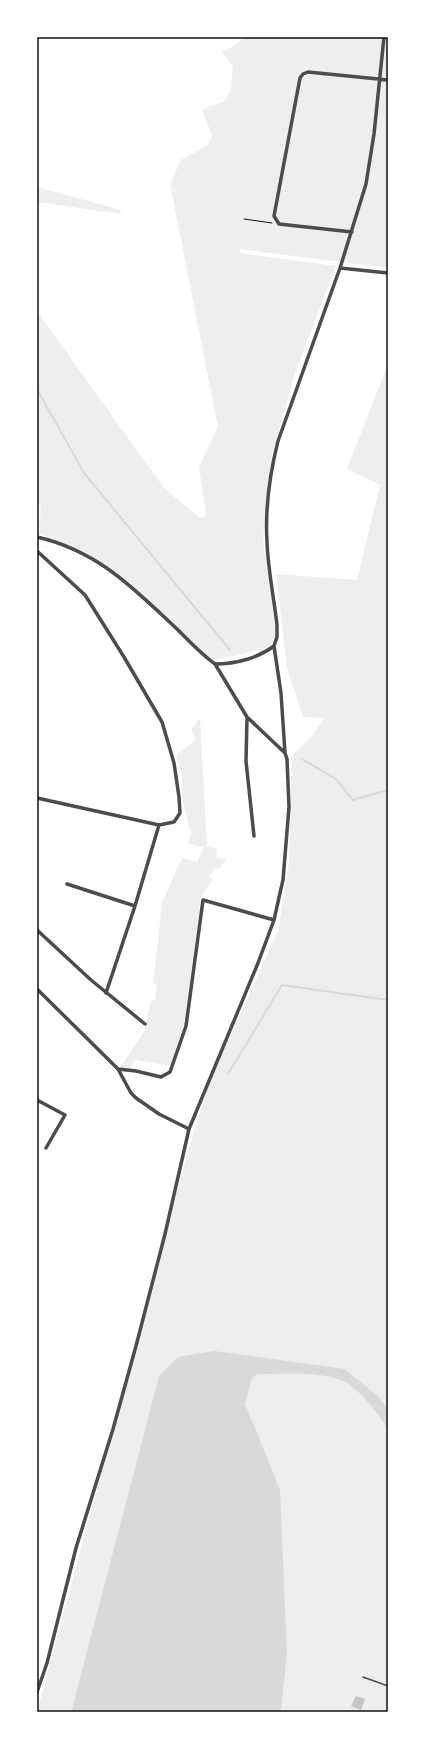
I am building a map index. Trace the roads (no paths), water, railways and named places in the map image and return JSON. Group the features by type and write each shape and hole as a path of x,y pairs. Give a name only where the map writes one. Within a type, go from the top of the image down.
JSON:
{"street":[{"path":"37,1692 47,1663 70,1568 113,1429 136,1346 165,1234 189,1129 274,920 283,880 289,807 287,759 285,753 281,693 274,646 277,637 277,625 266,529 273,460 286,417 340,268 366,184 370,165 384,37"},
{"path":"352,232 279,224 275,220 274,216 300,78 303,74 308,72 388,80"},
{"path":"340,268 388,273"},
{"path":"37,537 56,541 92,557 130,585 215,664 247,717 285,753"},
{"path":"37,551 85,595 124,657 162,722 174,763 180,813 174,822 159,825 37,798"},
{"path":"215,664 239,661 264,653 274,646"},
{"path":"247,717 246,761 254,836"},
{"path":"106,993 135,906 159,825"},
{"path":"67,884 135,906"},
{"path":"118,1069 136,1071 161,1077 170,1072 186,1026 203,900 274,920"},
{"path":"37,930 106,993 145,1024"},
{"path":"37,989 118,1069 131,1093 136,1098 159,1114 189,1129"},
{"path":"37,1100 65,1116 46,1148"}],"lane":[{"path":"363,1677 388,1686"}],"waterway":[{"path":"37,389 84,473 230,650"},
{"path":"302,759 336,779 353,800 388,790"},
{"path":"228,1074 282,985 388,1000"}]}
